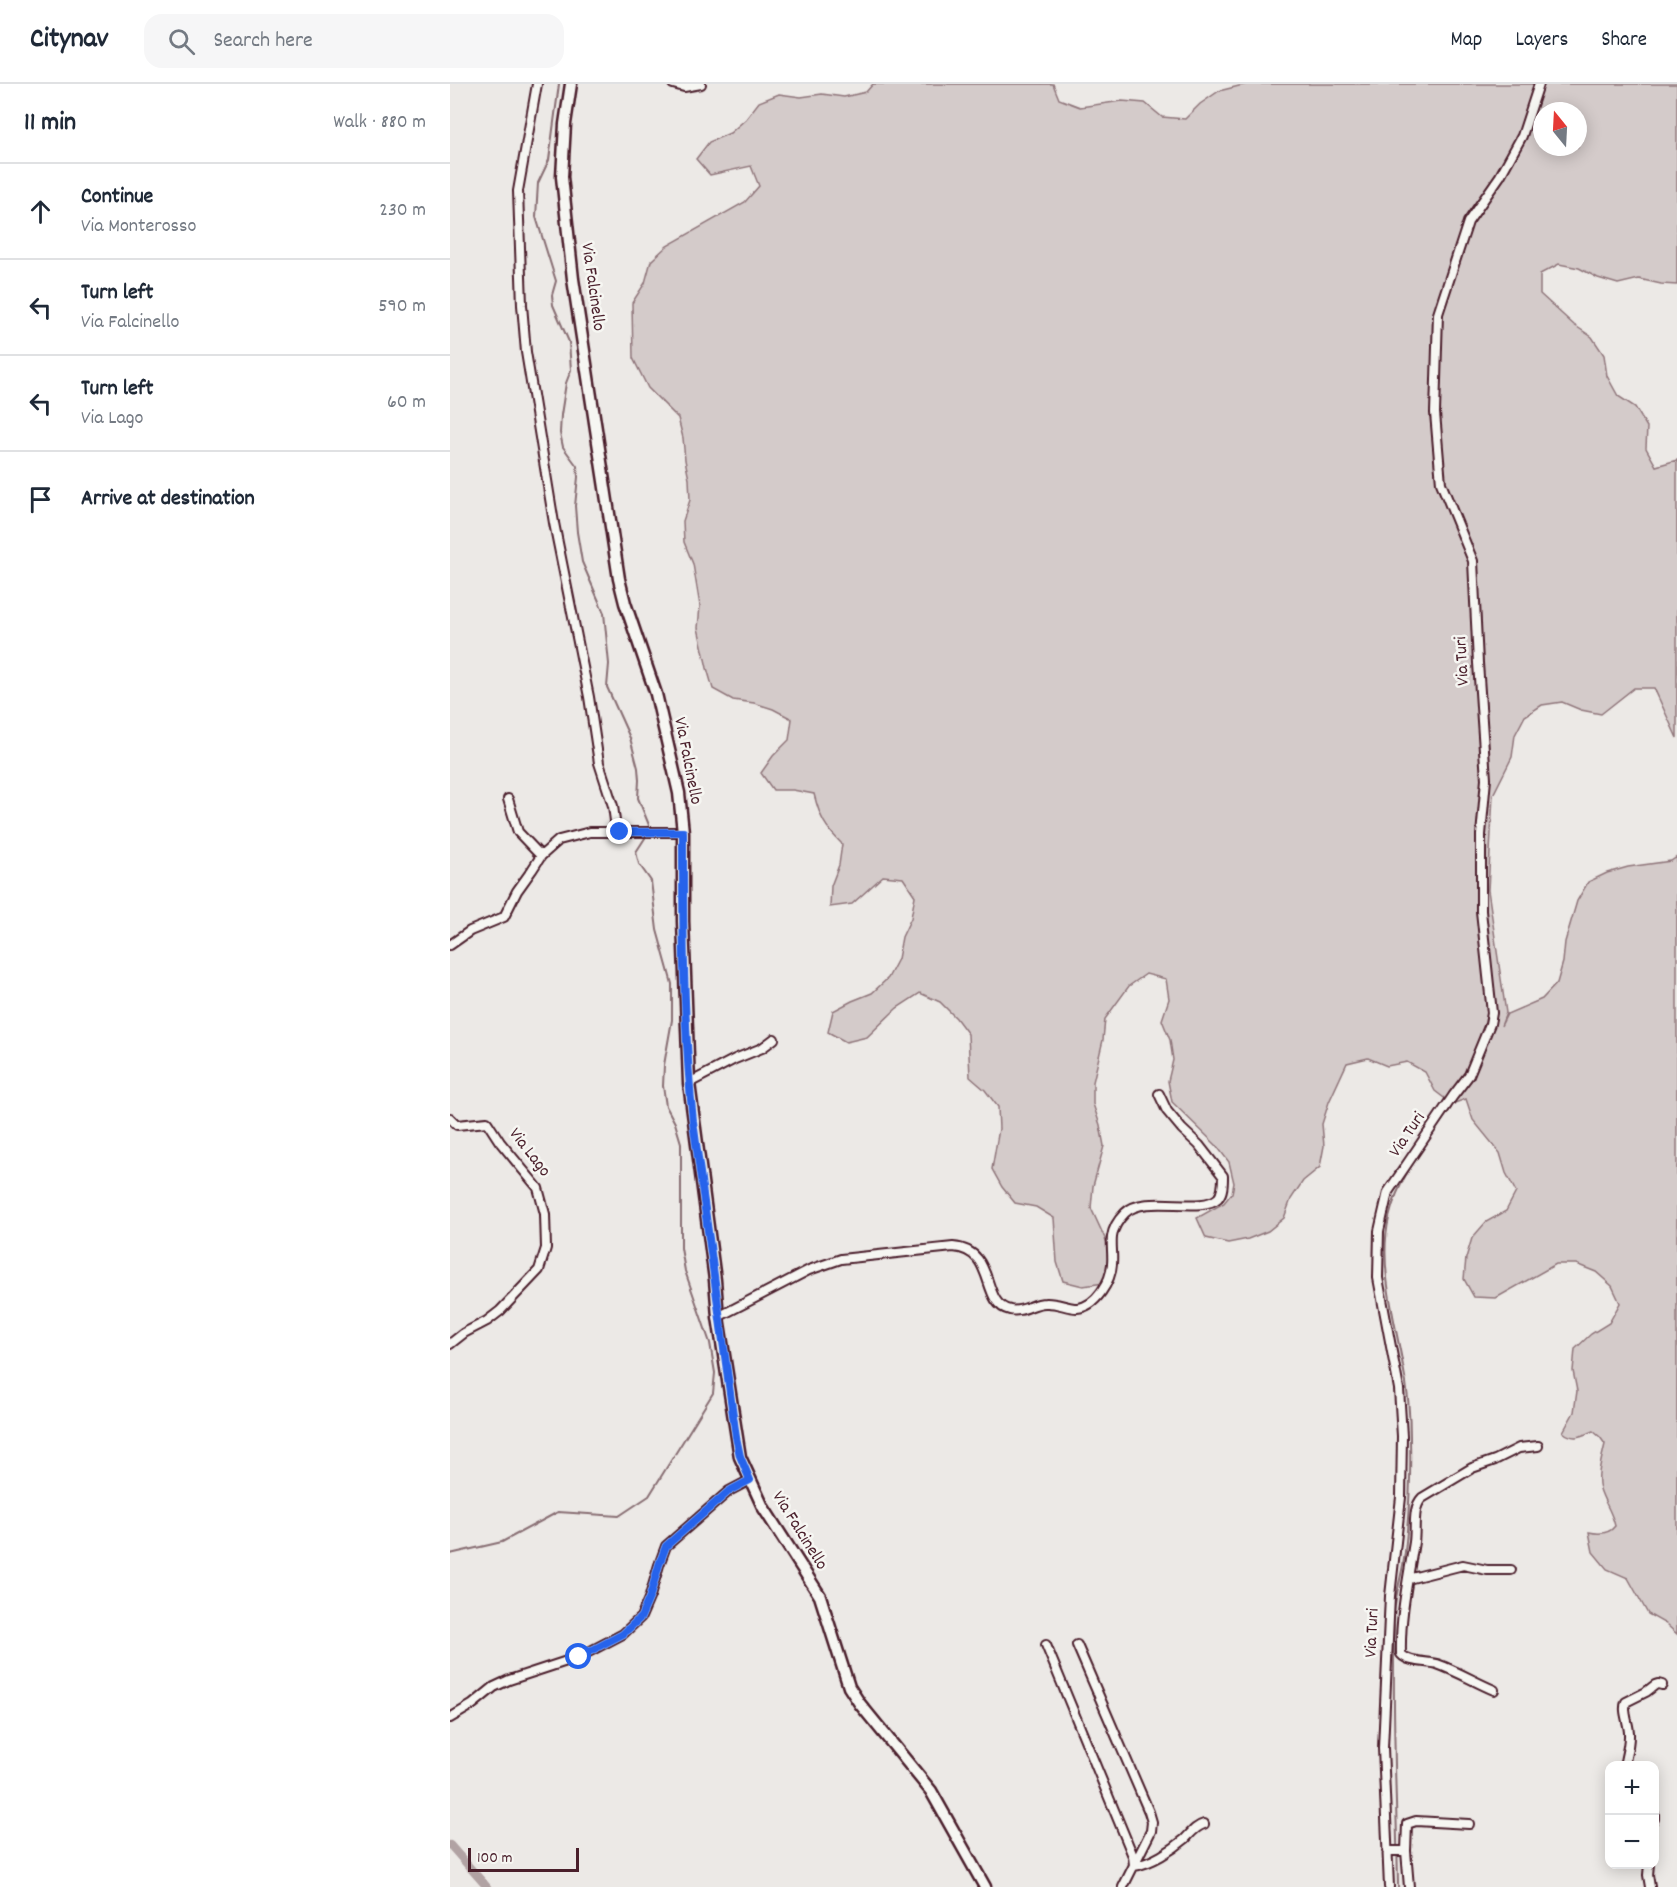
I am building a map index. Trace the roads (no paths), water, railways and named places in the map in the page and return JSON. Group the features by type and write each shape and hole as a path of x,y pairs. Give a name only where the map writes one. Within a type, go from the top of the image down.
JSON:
{"street":[{"path":"537,84 518,191 526,352 554,523 589,697 599,763 613,806 617,832"},
{"name":"Via Falcinello","path":"571,84 565,124 562,177 573,279 619,579 656,694 679,793 689,1083 718,1317 740,1456 763,1507 820,1596 849,1687 860,1704 931,1791 985,1887"},
{"path":"673,84 684,87 701,84"},
{"name":"Via Turi","path":"1389,1887 1390,1851 1383,1748 1394,1642 1390,1596 1401,1497 1402,1436 1399,1389 1378,1278 1379,1232 1388,1192 1453,1096 1470,1075 1492,1013 1481,910 1481,835 1486,779 1473,561 1442,483 1435,413 1438,314 1468,222 1500,176 1522,136 1539,84"},
{"path":"508,800 518,832 541,856"},
{"path":"450,945 470,931 504,917 517,891 541,856 552,845 568,837 590,832 679,832"},
{"path":"689,1083 762,1048 774,1039"},
{"path":"718,1317 810,1270 842,1259 953,1246 972,1252 979,1260 993,1295 1004,1308 1016,1310 1046,1303 1078,1308 1087,1305 1099,1297 1113,1266 1112,1236 1117,1222 1126,1212 1137,1205 1207,1204 1219,1197 1221,1192 1223,1176 1199,1145 1167,1111 1159,1094"},
{"name":"Via Lago","path":"450,1118 457,1125 487,1122 500,1142 538,1188 545,1214 546,1248 539,1270 515,1295 487,1321 464,1333 450,1344"},
{"path":"1494,1690 1436,1664 1403,1656 1394,1642 1408,1579 1418,1501 1442,1484 1472,1468 1520,1448 1538,1446"},
{"path":"450,1718 494,1687 579,1657 623,1634 641,1617 666,1546 729,1491 750,1480"},
{"path":"1408,1579 1463,1565 1488,1570 1511,1570"},
{"path":"1046,1645 1133,1856 1134,1866"},
{"path":"1077,1645 1152,1822 1151,1831 1123,1887"},
{"path":"1625,1761 1630,1738 1629,1722 1624,1707 1626,1702 1655,1685 1662,1685"},
{"path":"1408,1887 1404,1850 1407,1824 1424,1821 1469,1824"},
{"path":"1134,1866 1144,1864 1156,1857 1184,1840 1204,1824"},
{"path":"1390,1851 1404,1850"},
{"path":"1649,1869 1650,1887"}],"waterway":[{"path":"559,84 549,160 538,183 536,217 556,281 552,295 553,305 569,342 571,370 566,383 560,433 563,447 577,466 575,506 582,562 604,613 609,664 607,687 630,738 638,768 638,798 649,825 648,830"},
{"path":"450,1554 502,1542 558,1512 619,1516 649,1496 713,1393 715,1373 710,1343 685,1271 681,1248 681,1143 675,1123 666,1106 663,1086 664,1065 672,1020 672,984 657,930 651,881 639,864 636,852 647,835"},
{"path":"1398,1887 1394,1621 1408,1524 1410,1430 1406,1384 1386,1273 1386,1236 1393,1203 1406,1174 1451,1108"},
{"path":"450,1845 487,1887"}]}
